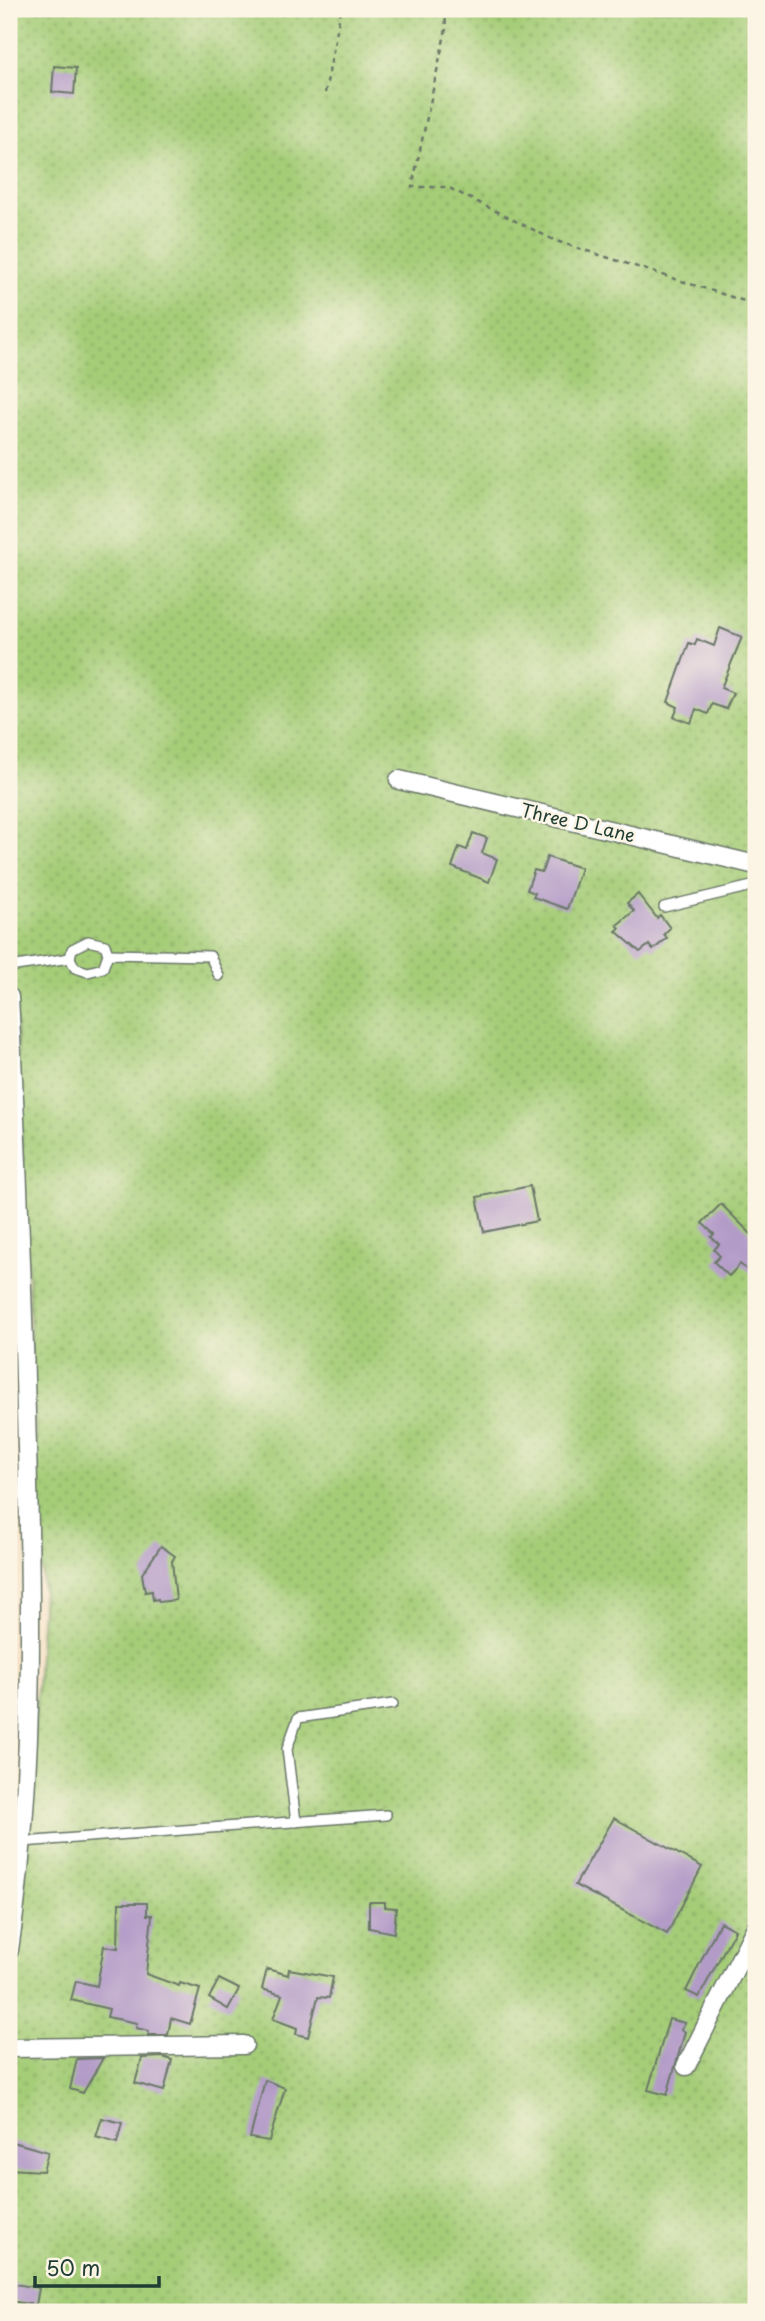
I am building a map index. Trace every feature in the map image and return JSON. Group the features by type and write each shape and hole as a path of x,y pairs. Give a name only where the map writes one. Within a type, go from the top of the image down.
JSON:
{"street":[{"name":"Three D Lane","path":"399,780 756,865"},
{"path":"9,997 19,1188 31,1569 29,1757 9,1950"},
{"path":"686,2066 756,1927"},
{"path":"9,2048 244,2045"}],"lane":[{"path":"664,907 756,885"},
{"path":"88,941 105,945 108,954 103,968 96,971 80,971 70,958 72,948 88,941"},
{"path":"108,954 210,956 219,976"},
{"path":"9,967 70,958"},
{"path":"296,1822 287,1749 298,1718 393,1704"},
{"path":"22,1842 386,1815"}],"path":[{"path":"325,93 341,9"},
{"path":"445,9 446,29 412,187 447,187 556,241 744,300 756,299"}],"green space":[{"path":"9,9 756,9 756,2312 9,2312 9,2030 24,1900 43,1591 9,879"}],"building":[{"path":"54,66 76,68 74,94 52,92"},
{"path":"720,628 742,637 721,688 733,693 726,709 712,704 708,714 696,709 691,723 674,717 678,707 668,702 689,643 695,645 697,639 714,646"},
{"path":"473,833 487,838 482,853 497,859 489,882 452,867 459,847 467,850"},
{"path":"547,857 581,868 567,909 533,897 535,893 527,890 534,870 542,872"},
{"path":"638,894 657,918 660,915 670,928 664,934 667,938 653,950 649,945 640,952 616,931 620,928 617,925 634,911 627,903"},
{"path":"530,1186 537,1221 484,1232 477,1197"},
{"path":"721,1204 756,1239 756,1277 740,1264 729,1276 714,1262 720,1256 714,1250 719,1244 711,1237 714,1234 702,1223"},
{"path":"161,1546 175,1556 172,1561 176,1600 159,1602 158,1599 153,1600 152,1591 145,1592 142,1574"},
{"path":"614,1818 702,1867 667,1934 575,1885"},
{"path":"369,1902 385,1902 385,1907 396,1908 394,1933 369,1928"},
{"path":"119,1903 147,1903 147,1915 152,1915 146,1974 179,1986 180,1983 200,1989 190,2024 171,2018 168,2035 148,2035 149,2031 136,2028 137,2023 107,2017 109,2009 71,2000 76,1981 97,1986 104,1946 118,1948"},
{"path":"720,1922 735,1930 699,1997 686,1991"},
{"path":"267,1969 288,1975 289,1969 333,1977 329,1998 318,1997 308,2037 296,2034 297,2028 273,2019 282,1995 262,1989"},
{"path":"219,1979 239,1989 228,2009 209,1998"},
{"path":"669,2019 685,2023 681,2029 685,2032 667,2095 648,2090"},
{"path":"163,2057 172,2060 164,2091 135,2083 142,2058"},
{"path":"103,2058 83,2093 70,2089 77,2059"},
{"path":"265,2080 285,2088 269,2141 250,2138"},
{"path":"102,2118 122,2123 117,2143 96,2137"},
{"path":"9,2141 48,2152 43,2171 9,2169"},
{"path":"9,2283 39,2288 36,2305 9,2301"}]}
